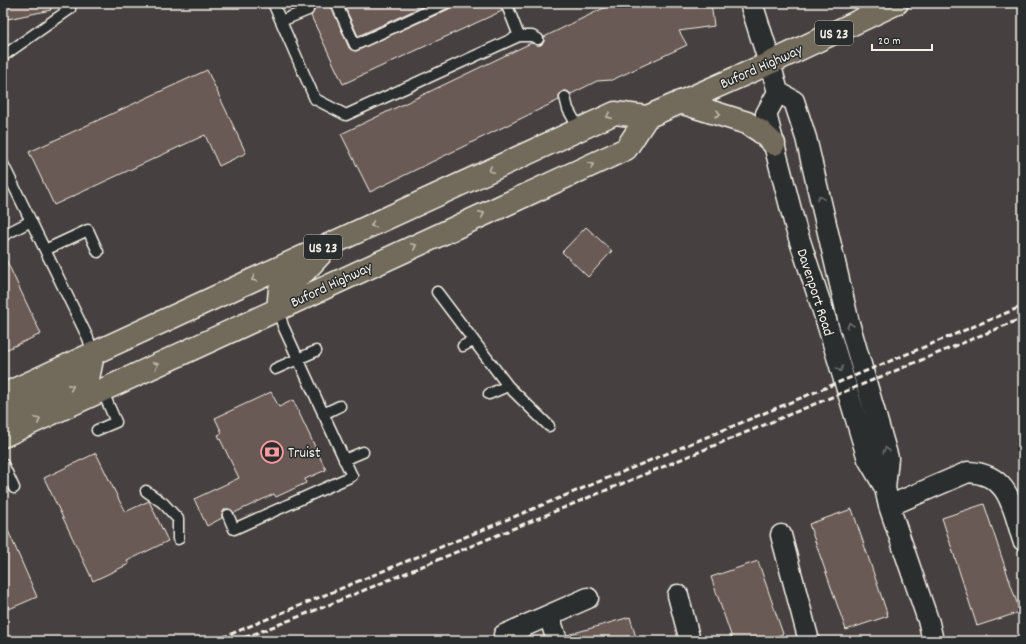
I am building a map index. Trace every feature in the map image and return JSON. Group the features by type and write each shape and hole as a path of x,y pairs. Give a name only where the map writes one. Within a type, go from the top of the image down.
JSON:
{"main road":[{"name":"Buford Highway","path":"3,436 626,149 647,117 770,63 897,3"},
{"path":"680,102 747,123 760,131 774,144"},
{"name":"US 23","path":"3,395 615,113 647,117"},
{"path":"278,309 279,293 282,287 305,271 330,244"},
{"path":"3,428 12,415 88,379 93,354"}],"street":[{"path":"751,3 778,92"},
{"name":"Davenport Road","path":"887,497 888,458 849,323 806,138 794,101 778,92 766,114 796,229 826,320 868,459 887,497 929,623 933,641"},
{"path":"887,497 968,472 981,473 996,479 1006,491 1023,540"},
{"path":"781,535 809,641"},
{"path":"678,595 690,641"},
{"path":"504,635 588,598"},
{"path":"549,615 557,641"}],"lane":[{"path":"3,56 70,10 68,3"},
{"path":"273,3 315,99 346,115 519,36 532,36 538,40"},
{"path":"336,3 355,46 446,3"},
{"path":"506,3 519,36"},
{"path":"281,21 308,10"},
{"path":"565,97 568,109 580,129"},
{"path":"3,166 88,338 93,354"},
{"path":"4,235 31,221"},
{"path":"45,250 88,230 98,252"},
{"path":"437,292 508,386 549,426"},
{"path":"228,516 234,529 352,476 299,360 278,309"},
{"path":"463,346 474,341"},
{"path":"275,369 299,360 316,351"},
{"path":"489,394 508,386"},
{"path":"97,430 116,422 102,390"},
{"path":"323,414 340,406"},
{"path":"344,460 363,452"},
{"path":"3,464 14,488"},
{"path":"146,491 163,503 178,519 178,539"}],"shaded area":[{"path":"3,3 1023,3 1023,641 3,641"}],"building":[{"path":"3,3 50,3 51,10 3,20"},
{"path":"305,3 330,3 349,48 355,51 449,9 452,3 500,3 502,11 343,84 311,16 314,11 314,7"},
{"path":"343,3 430,3 358,36"},
{"path":"614,3 711,3 714,26 679,31 687,45 612,80 597,81 571,94 567,91 563,91 559,95 559,100 370,192 341,134 531,43 541,45 544,42 544,37"},
{"path":"207,70 246,153 219,166 205,135 54,205 29,152"},
{"path":"586,227 612,251 588,277 562,252"},
{"path":"3,253 41,334 3,351"},
{"name":"Truist","path":"271,392 279,407 293,400 326,470 305,479 306,483 276,497 274,494 234,513 229,509 225,509 222,514 222,518 207,526 194,499 239,478 218,435 222,433 215,418"},
{"path":"96,453 125,512 149,501 168,541 127,561 129,564 93,581 44,478"},
{"path":"984,504 1020,612 977,626 942,518"},
{"path":"852,509 888,616 846,630 809,524"},
{"path":"3,519 37,597 9,609 3,595"},
{"path":"758,561 783,634 761,641 733,641 711,577"},
{"path":"630,617 637,641 568,641 567,635"}],"railway":[{"path":"214,641 1023,306"},
{"path":"236,641 321,608 1023,318"}],"place":[{"name":"Truist","path":"272,452"}]}
